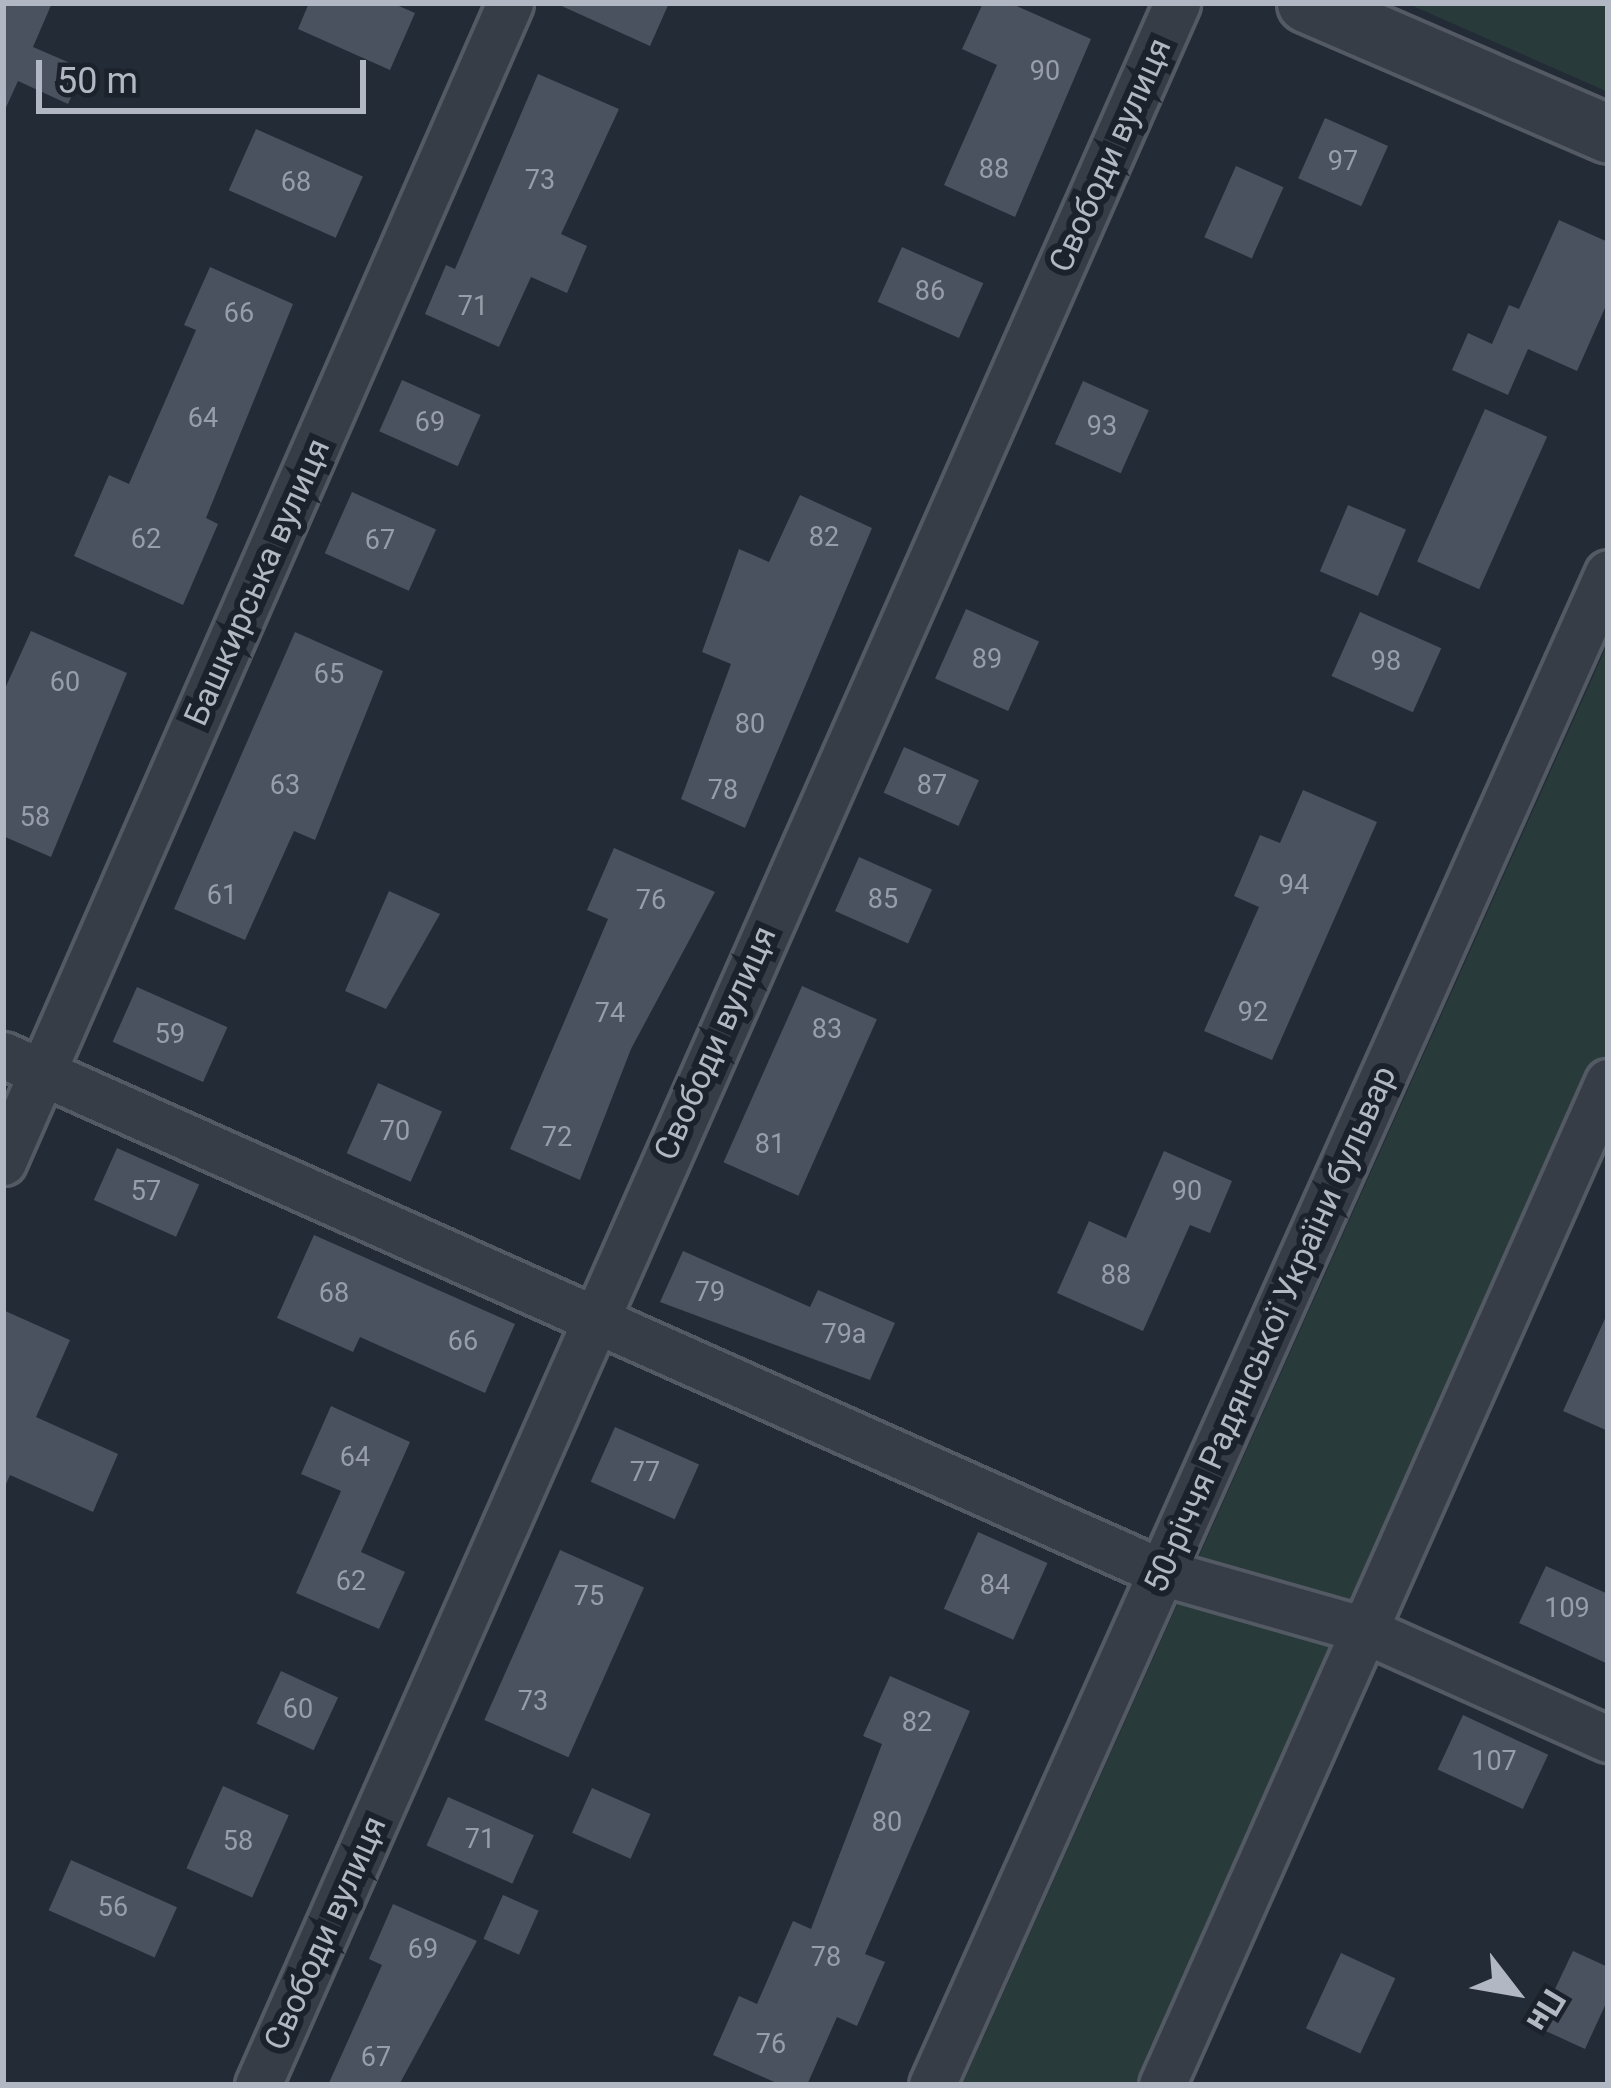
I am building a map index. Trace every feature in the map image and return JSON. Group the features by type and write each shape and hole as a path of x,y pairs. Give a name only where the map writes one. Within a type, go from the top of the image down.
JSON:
{"street":[{"name":"Башкирська вулиця","path":"3,1162 23,1064 510,3"},
{"name":"Свободи вулиця","path":"258,2085 1177,3"},
{"path":"1306,3 1608,134"},
{"name":"50-річчя Радянської України бульвар","path":"932,2085 1608,572"},
{"path":"23,1064 1162,1571 1364,1630 1608,1739"},
{"path":"1162,2085 1608,1082"}],"shaded area":[{"path":"1406,3 1608,3 1608,92"},
{"path":"1608,643 1608,1051 1147,2085 962,2085"}],"building":[{"path":"3,3 52,3 33,47 84,69 68,104 18,81 3,114"},
{"path":"309,3 392,3 415,13 390,70 298,29"},
{"path":"555,3 669,3 650,46"},
{"path":"983,3 1010,3 1091,39 1015,217 944,185 997,65 962,49"},
{"path":"538,74 619,109 561,234 587,246 567,293 531,277 499,347 425,314 446,265 455,269"},
{"path":"1325,118 1388,146 1361,206 1298,178"},
{"path":"256,129 363,177 336,238 229,190"},
{"path":"1236,166 1284,187 1252,258 1204,237"},
{"path":"1559,220 1608,242 1608,301 1577,371 1528,349 1508,395 1452,370 1468,333 1492,344 1509,305 1519,309"},
{"path":"902,247 983,283 959,338 878,302"},
{"path":"210,267 293,304 206,518 218,524 183,605 74,556 109,475 129,484 196,330 184,325"},
{"path":"402,380 481,415 458,466 379,431"},
{"path":"1083,381 1149,410 1121,473 1055,444"},
{"path":"1485,409 1547,437 1479,589 1417,562"},
{"path":"352,492 436,529 409,591 325,553"},
{"path":"800,495 872,528 745,828 681,799 731,664 702,652 739,549 769,562"},
{"path":"1348,505 1406,530 1378,596 1320,571"},
{"path":"966,609 1039,642 1008,711 935,678"},
{"path":"1360,612 1441,648 1413,712 1332,676"},
{"path":"31,631 127,673 51,857 3,836 3,693"},
{"path":"295,632 383,671 315,840 294,831 245,940 174,909"},
{"path":"904,747 979,780 959,826 884,793"},
{"path":"1303,790 1377,822 1272,1060 1204,1031 1259,907 1234,896 1260,835 1280,843"},
{"path":"614,848 715,892 631,1049 580,1180 510,1149 608,919 587,910"},
{"path":"859,857 932,890 908,943 835,911"},
{"path":"389,891 440,914 386,1009 345,991"},
{"path":"802,986 877,1019 798,1196 723,1162"},
{"path":"137,987 227,1027 203,1082 113,1042"},
{"path":"378,1083 442,1111 411,1182 347,1153"},
{"path":"117,1148 199,1185 176,1237 94,1200"},
{"path":"1164,1151 1232,1181 1210,1233 1190,1225 1143,1331 1057,1293 1089,1221 1126,1238"},
{"path":"314,1235 515,1324 485,1393 360,1337 353,1352 277,1318"},
{"path":"683,1251 810,1307 818,1290 895,1323 870,1380 660,1302"},
{"path":"3,1310 70,1340 36,1417 118,1454 93,1512 10,1475 3,1491"},
{"path":"1608,1312 1608,1431 1563,1411"},
{"path":"331,1406 410,1442 361,1552 405,1572 379,1629 296,1593 341,1491 301,1474"},
{"path":"615,1427 699,1464 675,1519 591,1482"},
{"path":"978,1532 1047,1563 1013,1640 944,1609"},
{"path":"560,1550 644,1587 568,1757 484,1720"},
{"path":"1546,1566 1608,1594 1608,1664 1519,1623"},
{"path":"281,1671 338,1698 314,1750 256,1724"},
{"path":"890,1676 970,1711 865,1954 885,1962 857,2026 837,2017 807,2085 781,2085 713,2055 739,1996 757,2004 793,1921 811,1929 882,1744 863,1736"},
{"path":"1463,1715 1548,1755 1523,1809 1438,1769"},
{"path":"223,1786 289,1815 252,1898 186,1868"},
{"path":"592,1788 650,1814 631,1859 572,1833"},
{"path":"448,1797 534,1835 512,1884 426,1845"},
{"path":"71,1860 177,1907 155,1957 49,1910"},
{"path":"503,1895 539,1911 519,1955 483,1939"},
{"path":"393,1904 477,1941 399,2085 328,2085 382,1965 369,1959"},
{"path":"1573,1951 1608,1967 1608,1999 1585,2049 1537,2027"},
{"path":"1341,1953 1395,1978 1360,2054 1306,2028"}]}
